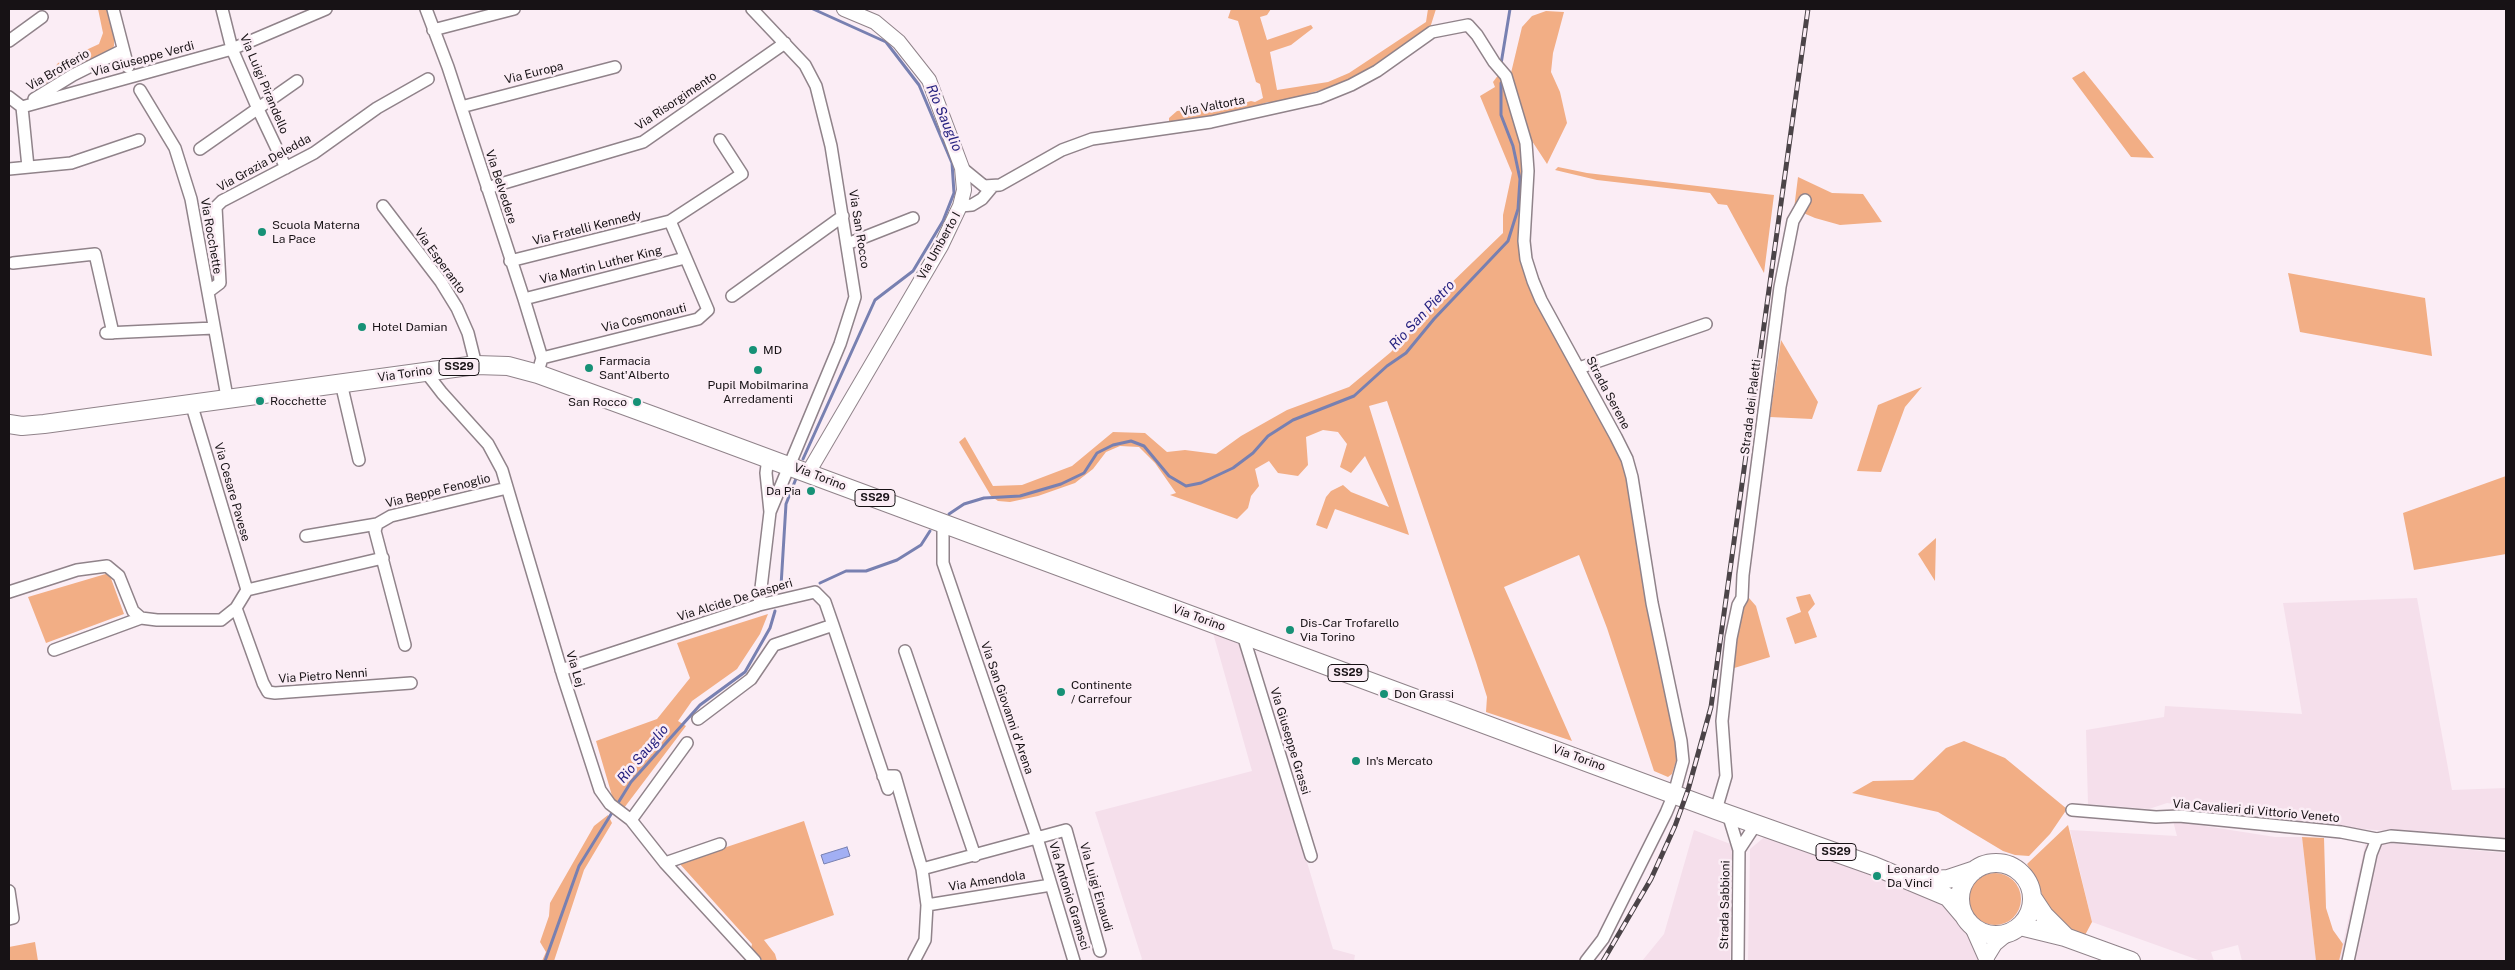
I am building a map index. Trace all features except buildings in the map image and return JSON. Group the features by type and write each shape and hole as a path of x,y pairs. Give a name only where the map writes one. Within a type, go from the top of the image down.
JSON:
{"main road":[{"name":"Via Torino","path":"13,427 424,371 476,365 540,366 768,458 943,524 1722,812 1915,881 1948,897 1968,921"},
{"path":"2065,937 2044,915 2032,897 2027,880 2020,872 2009,866 1989,864 1975,870 1966,880 1961,891 1961,903 1968,921 1987,934 2014,930 2065,937 2131,961"},
{"name":"Via Torino","path":"1915,881 1948,879 1975,870"},
{"path":"2014,930 2028,916 2032,897"}],"street":[{"path":"113,9 128,67"},
{"name":"Via Luigi Pirandello","path":"222,9 232,49 286,168"},
{"name":"Via Giuseppe Verdi","path":"22,107 232,49 326,9"},
{"name":"Via Belvedere","path":"426,9 461,106 510,261 524,298 540,366"},
{"path":"433,30 514,9"},
{"name":"Via San Rocco","path":"752,9 805,65 816,86 832,146 855,297 840,344 770,512"},
{"name":"Via Umberto I","path":"808,473 940,246 960,206 964,190 962,168 929,80 899,42 875,22 844,9"},
{"path":"9,41 42,17"},
{"name":"Strada Serene","path":"1432,32 1468,25 1506,76 1510,86 1526,143 1528,171 1524,241 1526,259 1541,300 1624,452 1632,477 1652,603 1681,741 1683,761 1674,794"},
{"name":"Via Valtorta","path":"960,206 972,205 992,187 1000,185 1062,150 1092,138 1211,122 1319,98 1352,85 1377,71 1432,32"},
{"name":"Via Risorgimento","path":"487,188 643,142 785,43"},
{"name":"Via Brofferio","path":"9,97 22,107 73,75 123,50"},
{"name":"Via Europa","path":"461,106 615,67"},
{"name":"Via Grazia Deledda","path":"208,292 220,283 216,207 222,201 314,154 377,108 428,79"},
{"path":"200,149 296,81"},
{"name":"Via Rocchette","path":"140,90 175,148 192,199 226,397"},
{"path":"22,107 28,167"},
{"path":"9,169 71,163 139,140"},
{"path":"670,221 742,174 720,140"},
{"path":"962,168 974,180 984,186 992,187"},
{"name":"Strada dei Paletti","path":"1722,812 1726,776 1722,721 1731,638 1738,605 1742,598 1743,575 1780,287 1793,221 1806,200"},
{"name":"Via Esperanto","path":"383,206 441,282 457,308 468,333 476,365"},
{"path":"732,296 843,216"},
{"path":"847,244 913,218"},
{"name":"Via Cosmonauti","path":"540,366 698,319 704,315 708,310 670,221"},
{"name":"Via Fratelli Kennedy","path":"510,261 670,221"},
{"path":"13,263 95,254 110,333 214,328"},
{"name":"Via Martin Luther King","path":"524,298 685,258"},
{"path":"1578,368 1706,324"},
{"name":"Via Lej","path":"424,371 488,444 502,470 561,670 600,790 610,804 631,820 744,956 755,961"},
{"path":"341,383 359,460"},
{"name":"Via Cesare Pavese","path":"191,403 247,590"},
{"path":"759,605 770,512 766,473 768,458"},
{"name":"Via Beppe Fenoglio","path":"306,536 377,524 391,516 507,488"},
{"name":"Via Beppe Fenoglio","path":"377,524 375,531 405,645"},
{"name":"Via San Giovanni d'Arena","path":"943,524 942,563 1037,838"},
{"path":"54,650 141,618 157,620 221,620 236,608 247,590 383,558"},
{"path":"9,592 78,570 107,566 119,576 133,611 141,618"},
{"name":"Via Alcide De Gasperi","path":"561,670 759,605 815,592 825,602 888,789"},
{"name":"Via Pietro Nenni","path":"236,608 262,684 268,692 410,683"},
{"path":"698,719 751,679 774,646 833,625"},
{"name":"Via Giuseppe Grassi","path":"1243,635 1311,856"},
{"path":"905,651 975,856"},
{"path":"631,820 687,743"},
{"path":"883,776 895,776 922,869 927,905 925,940 914,961"},
{"path":"1586,961 1603,939 1674,794"},
{"name":"Via Cavalieri di Vittorio Veneto","path":"2072,810 2156,818 2180,816 2341,832 2377,839 2391,836 2506,845"},
{"name":"Strada Sabbioni","path":"1722,812 1739,850 1738,961"},
{"name":"Strada Sabbioni","path":"1739,850 1756,824"},
{"name":"Via Luigi Einaudi","path":"1037,838 1066,830 1100,951"},
{"path":"922,869 1037,838"},
{"name":"Via Antonio Gramsci","path":"1037,838 1074,961"},
{"path":"2348,961 2372,848 2377,839"},
{"path":"665,862 720,844"},
{"name":"Via Amendola","path":"927,905 1051,885"},
{"path":"9,892 13,918 9,919"},
{"path":"1968,921 1987,959"},
{"path":"1987,959 1995,944 2014,930"}],"shaded area":[{"path":"98,9 110,9 114,46 110,53 46,88 45,80 58,63 99,44 103,33"},
{"path":"1231,9 1271,9 1267,15 1260,17 1267,40 1311,25 1313,28 1291,45 1270,52 1277,90 1328,82 1349,73 1426,22 1428,9 1436,9 1430,28 1353,81 1275,103 1268,102 1232,114 1169,124 1169,118 1177,111 1211,106 1234,106 1251,101 1255,102 1263,98 1260,84 1256,82 1238,21 1228,18"},
{"path":"1546,11 1564,12 1553,53 1551,72 1560,92 1567,123 1547,164 1532,141 1511,73 1522,27 1532,16"},
{"path":"2084,71 2154,158 2131,157 2072,78"},
{"path":"1499,74 1506,88 1521,145 1524,177 1520,242 1624,462 1675,726 1677,758 1672,774 1668,777 1654,771 1607,628 1579,555 1504,587 1572,741 1486,712 1487,697 1476,662 1387,401 1369,406 1409,535 1335,509 1327,529 1316,525 1326,497 1331,491 1343,485 1351,492 1389,507 1365,456 1351,473 1340,467 1347,444 1338,432 1323,430 1306,437 1308,465 1298,476 1278,473 1269,461 1255,469 1259,486 1251,496 1248,508 1237,519 1170,495 1176,493 1155,463 1139,447 1120,446 1106,452 1093,469 1075,483 1038,496 1010,502 998,501 991,496 959,442 965,437 993,486 1022,485 1072,466 1113,432 1145,433 1167,452 1185,450 1216,454 1241,436 1287,410 1349,387 1391,352 1444,290 1503,233 1503,215 1512,173 1480,96 1495,87 1493,82"},
{"path":"1558,167 1587,173 1774,195 1764,273 1727,205 1718,204 1710,193 1597,180 1555,170"},
{"path":"1798,177 1832,193 1863,194 1882,222 1840,225 1815,218 1794,209"},
{"path":"2288,273 2425,298 2432,356 2300,332"},
{"path":"1781,340 1818,402 1812,419 1770,417"},
{"path":"1922,387 1905,407 1881,472 1857,471 1878,405"},
{"path":"2506,476 2506,554 2414,570 2403,513"},
{"path":"1936,538 1935,581 1918,554"},
{"path":"109,573 124,614 46,643 28,597"},
{"path":"1810,594 1815,604 1808,612 1817,637 1795,644 1786,618 1801,612 1796,597"},
{"path":"1749,598 1756,606 1770,657 1731,669 1743,608"},
{"path":"2417,598 2452,790 2506,788 2506,839 2361,829 2167,803 2149,809 2088,804 2086,730 2164,717 2165,706 2302,714 2283,603"},
{"path":"768,614 760,634 737,669 692,701 678,721 686,726 624,808 613,799 596,741 657,719 690,678 677,643"},
{"path":"1213,633 1242,645 1333,949 1355,955 1354,961 1140,961 1142,959 1095,812 1252,771"},
{"path":"1964,741 2005,758 2067,809 2050,834 2029,856 2015,855 2003,851 1938,812 1852,793 1873,781 1913,780 1946,748"},
{"path":"608,815 612,823 584,870 554,961 542,961 546,952 540,942 549,916 550,903 594,826"},
{"path":"804,821 834,915 764,940 775,954 777,961 763,961 751,949 752,944 679,863"},
{"path":"2173,821 2275,837 2302,837 2316,961 2242,961 2238,945 2211,952 2214,961 2201,961 2092,922 2070,830 2177,836"},
{"path":"2068,825 2092,922 2084,937 2070,931 2048,911 2036,878 2027,864"},
{"path":"1694,830 1733,845 1730,961 1642,961 1664,934"},
{"path":"1767,835 1918,890 1948,905 1974,938 1979,961 1748,961 1750,849"},
{"path":"2302,837 2324,838 2326,908 2333,930 2343,944 2339,961 2316,961"},
{"path":"2366,841 2506,853 2506,961 2339,961"},
{"path":"1995,873 2005,875 2013,881 2019,889 2021,899 2019,909 2013,917 2005,923 1995,925 1985,923 1977,917 1971,909 1969,899 1971,889 1977,881 1985,875"},
{"path":"35,942 38,961 9,961 9,947"}],"water":[{"path":"847,847 850,856 824,864 821,855"}],"waterway":[{"name":"Rio Sauglio","path":"803,459 875,300 913,271 943,221 954,193 952,163 919,85 886,42 813,9"},
{"name":"Rio San Pietro","path":"1501,64 1510,9"},
{"name":"Rio San Pietro","path":"949,514 964,504 984,498 1020,496 1061,484 1084,473 1097,453 1113,445 1131,441 1144,446 1169,476 1186,486 1201,483 1233,468 1253,453 1268,436 1293,420 1354,396 1387,366 1406,353 1434,319 1508,241 1518,209 1520,179 1513,146 1501,115 1501,83"},
{"name":"Rio Sauglio","path":"781,586 786,504 797,476"},
{"name":"Rio San Pietro","path":"820,583 846,571 866,571 897,560 921,545 930,531"},
{"name":"Rio Sauglio","path":"545,961 579,866 631,782 700,705 745,672 770,628 775,611"}],"railway":[{"path":"1603,961 1651,879 1675,826 1688,790 1711,707 1808,9"}],"place":[{"name":"Scuola Materna La Pace","path":"262,232"},
{"name":"Hotel Damian","path":"362,327"},
{"name":"MD","path":"753,350"},
{"name":"Farmacia Sant'Alberto","path":"589,368"},
{"name":"Pupil Mobilmarina Arredamenti","path":"758,370"},
{"name":"Rocchette","path":"260,401"},
{"name":"San Rocco","path":"637,402"},
{"name":"Da Pia","path":"811,491"},
{"name":"Dis-Car Trofarello Via Torino","path":"1290,630"},
{"name":"Continente / Carrefour","path":"1061,692"},
{"name":"Don Grassi","path":"1384,694"},
{"name":"In's Mercato","path":"1356,761"},
{"name":"Leonardo Da Vinci","path":"1877,876"}]}
